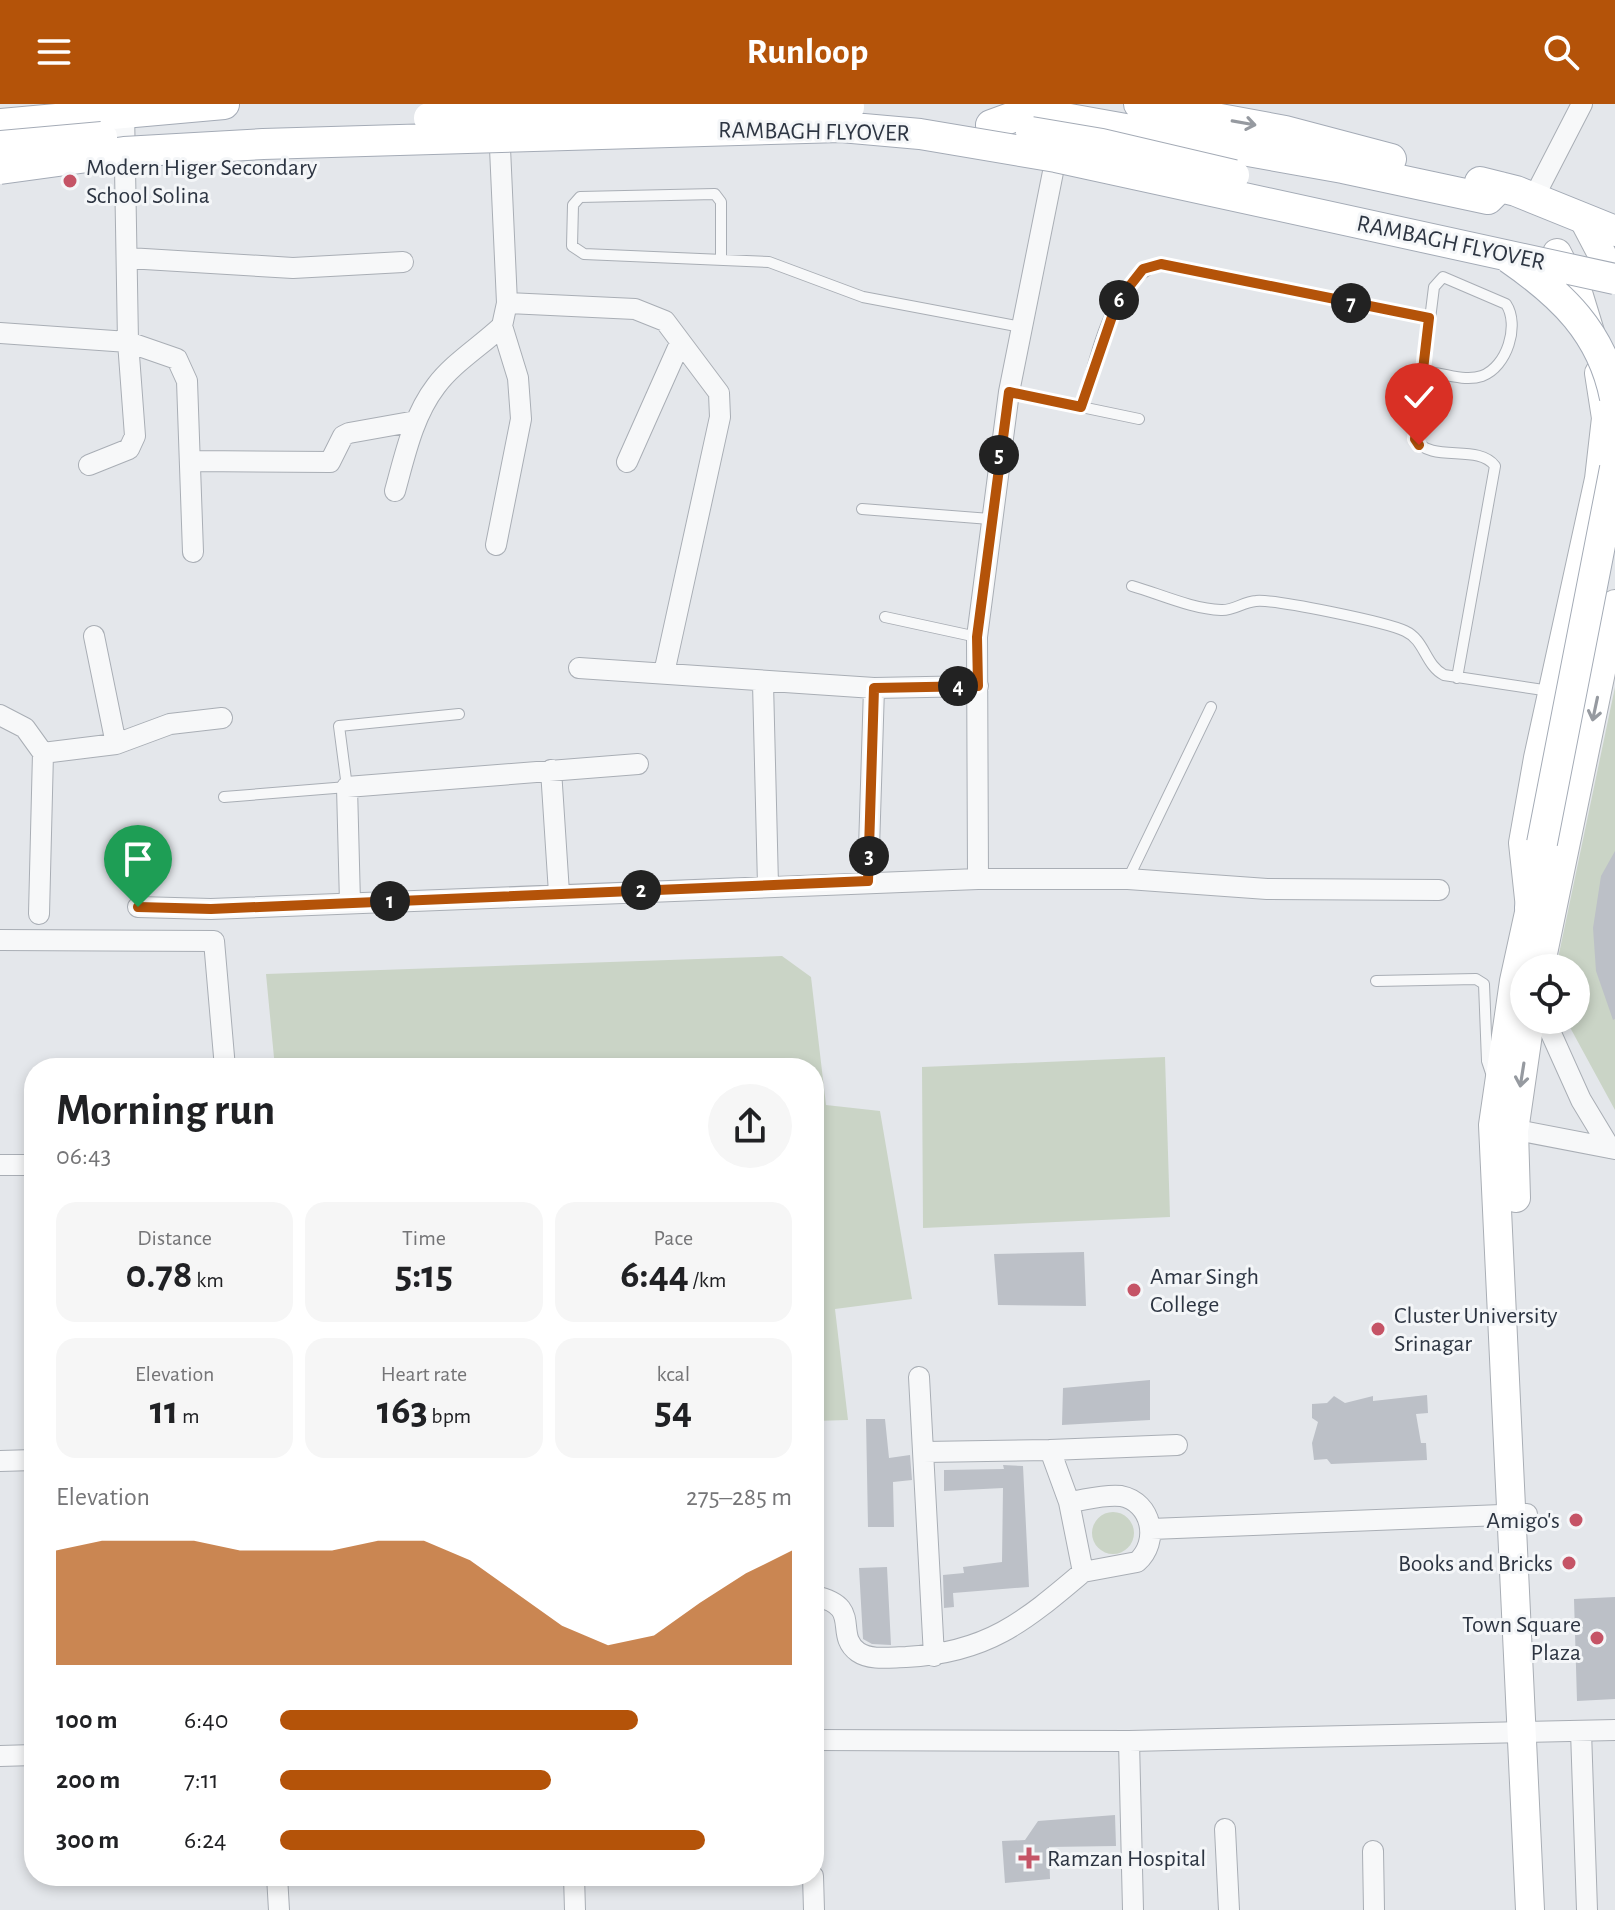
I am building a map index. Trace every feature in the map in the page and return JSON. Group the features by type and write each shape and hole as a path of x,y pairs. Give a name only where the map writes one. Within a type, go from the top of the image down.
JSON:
{"main road":[{"path":"0,124 124,110 224,104"},
{"path":"1139,104 1285,131 1500,187 1615,231"},
{"name":"RAMBAGH FLYOVER","path":"0,146 219,128 752,106 841,106 991,125 1102,144 1614,271"},
{"path":"0,157 498,113 851,118 1099,154 1194,177 1557,252 1614,271"},
{"path":"991,125 1016,116 1064,118 1488,199 1500,187"},
{"name":"RAMBAGH FLYOVER","path":"0,169 124,152 263,144 757,127 841,127 920,134 1056,157 1499,251 1614,271"},
{"path":"1499,251 1569,304 1600,351 1615,398"},
{"path":"1530,908 1615,468"}],"street":[{"path":"1533,199 1582,104"},
{"path":"89,465 118,455 133,444 124,110"},
{"path":"496,545 521,419 518,378 502,326 507,303 498,113"},
{"path":"978,879 977,637 1009,392 1056,157"},
{"path":"1585,222 1614,271"},
{"path":"1542,1910 1520,1514 1504,1128 1498,1084 1530,908 1523,843 1599,479 1606,418 1596,352 1579,296 1557,252"},
{"path":"128,258 293,268 403,262"},
{"path":"507,303 645,311 665,321 712,382 721,404 664,673"},
{"path":"395,491 416,421 437,383 502,326"},
{"path":"0,333 128,342 177,359 184,368 191,461 193,552"},
{"path":"627,462 680,343"},
{"path":"191,461 330,462 343,436 349,433 416,421"},
{"path":"1543,954 1609,670 1615,604"},
{"path":"94,636 116,744"},
{"path":"579,668 763,683 874,688 978,686"},
{"path":"763,683 768,885"},
{"path":"868,881 874,688"},
{"path":"0,715 25,728 43,753 39,914"},
{"path":"43,753 116,744 170,724 222,718"},
{"path":"350,903 347,787 638,764"},
{"path":"551,770 559,893"},
{"path":"138,907 211,909 978,879 1128,879 1267,889 1439,890"},
{"path":"0,940 214,941 224,1058"},
{"path":"1504,1128 1527,1034"},
{"path":"1551,1034 1581,1100 1613,1148"},
{"path":"1504,1128 1613,1148"},
{"path":"0,1165 24,1165"},
{"path":"919,1377 934,1656"},
{"path":"924,1452 1177,1445"},
{"path":"1050,1450 1069,1502 1083,1572"},
{"path":"0,1461 24,1460"},
{"path":"824,1599 839,1604 850,1639 858,1652 879,1658 934,1656 978,1646 1040,1609 1083,1572 1137,1562 1148,1548 1151,1529 1144,1511 1129,1499 1108,1496 1069,1502"},
{"path":"1151,1529 1520,1514"},
{"path":"824,1740 1129,1741 1615,1730"},
{"path":"1581,1731 1587,1910"},
{"path":"1530,1910 1531,1733"},
{"path":"1129,1741 1133,1910"},
{"path":"0,1756 24,1755"},
{"path":"1225,1829 1229,1910"},
{"path":"1373,1851 1374,1910"},
{"path":"278,1886 279,1910"},
{"path":"574,1886 575,1910"},
{"path":"813,1886 814,1910"}],"lane":[{"path":"721,258 721,202 715,194 580,197 573,205 572,246 584,254 769,262 863,297 1021,327"},
{"path":"1081,407 1117,302 1143,269 1161,264 1429,318"},
{"path":"1424,371 1481,376 1500,360 1508,345 1512,325 1506,304 1449,278 1438,280 1429,318 1415,439 1419,445 1486,459 1495,466 1457,678"},
{"path":"1009,392 1139,419"},
{"path":"862,509 990,519"},
{"path":"1132,586 1208,608 1230,610 1253,600 1266,601 1397,627 1418,640 1434,670 1457,678 1556,678 1609,670"},
{"path":"885,617 977,637"},
{"path":"1128,879 1211,707"},
{"path":"224,797 347,787 339,726 459,714"},
{"path":"1376,981 1468,979 1484,984 1487,1061 1498,1084"}],"green space":[{"path":"1615,687 1615,1110 1574,1034 1590,1034 1590,954 1559,954"},
{"path":"782,956 811,977 820,1058 274,1058 266,974"},
{"path":"1165,1057 1170,1217 923,1228 922,1067"},
{"path":"824,1088 826,1105 880,1111 912,1299 835,1309 848,1420 824,1421"},
{"path":"1113,1512 1128,1518 1134,1533 1128,1548 1113,1554 1098,1548 1092,1533 1098,1518"}],"building":[{"path":"1615,851 1613,1020 1596,971 1593,928 1601,876"},
{"path":"1084,1252 1086,1306 998,1305 994,1254"},
{"path":"1150,1380 1150,1420 1062,1425 1063,1388"},
{"path":"1427,1395 1428,1413 1416,1414 1421,1443 1426,1443 1427,1460 1331,1464 1327,1459 1314,1460 1312,1443 1318,1422 1312,1418 1312,1404 1327,1403 1334,1396 1345,1403 1373,1396 1373,1401"},
{"path":"866,1419 885,1419 889,1458 910,1455 912,1480 893,1482 894,1527 868,1527"},
{"path":"1003,1465 1023,1466 1029,1587 953,1593 954,1607 944,1608 943,1575 964,1573 963,1567 1002,1562 1003,1488 944,1491 944,1470 1004,1469"},
{"path":"887,1567 891,1645 872,1644 863,1639 859,1568"},
{"path":"1615,1597 1615,1699 1577,1701 1574,1599"},
{"path":"1115,1815 1116,1846 1049,1847 1050,1879 1005,1883 1002,1841 1025,1840 1038,1821"}],"place":[{"name":"Modern Higer Secondary School Solina","path":"70,181"},
{"name":"Amar Singh College","path":"1134,1290"},
{"name":"Cluster University Srinagar","path":"1378,1329"},
{"name":"Amigo's","path":"1576,1520"},
{"name":"Books and Bricks","path":"1569,1563"},
{"name":"Town Square Plaza","path":"1597,1638"},
{"name":"Ramzan Hospital","path":"1029,1858"}],"route":[{"path":"138,907 211,909 868,881 874,688 978,686 977,637 1009,392 1081,407 1117,302 1143,269 1161,264 1180,266 1264,287 1429,318 1415,439 1419,445"}]}
